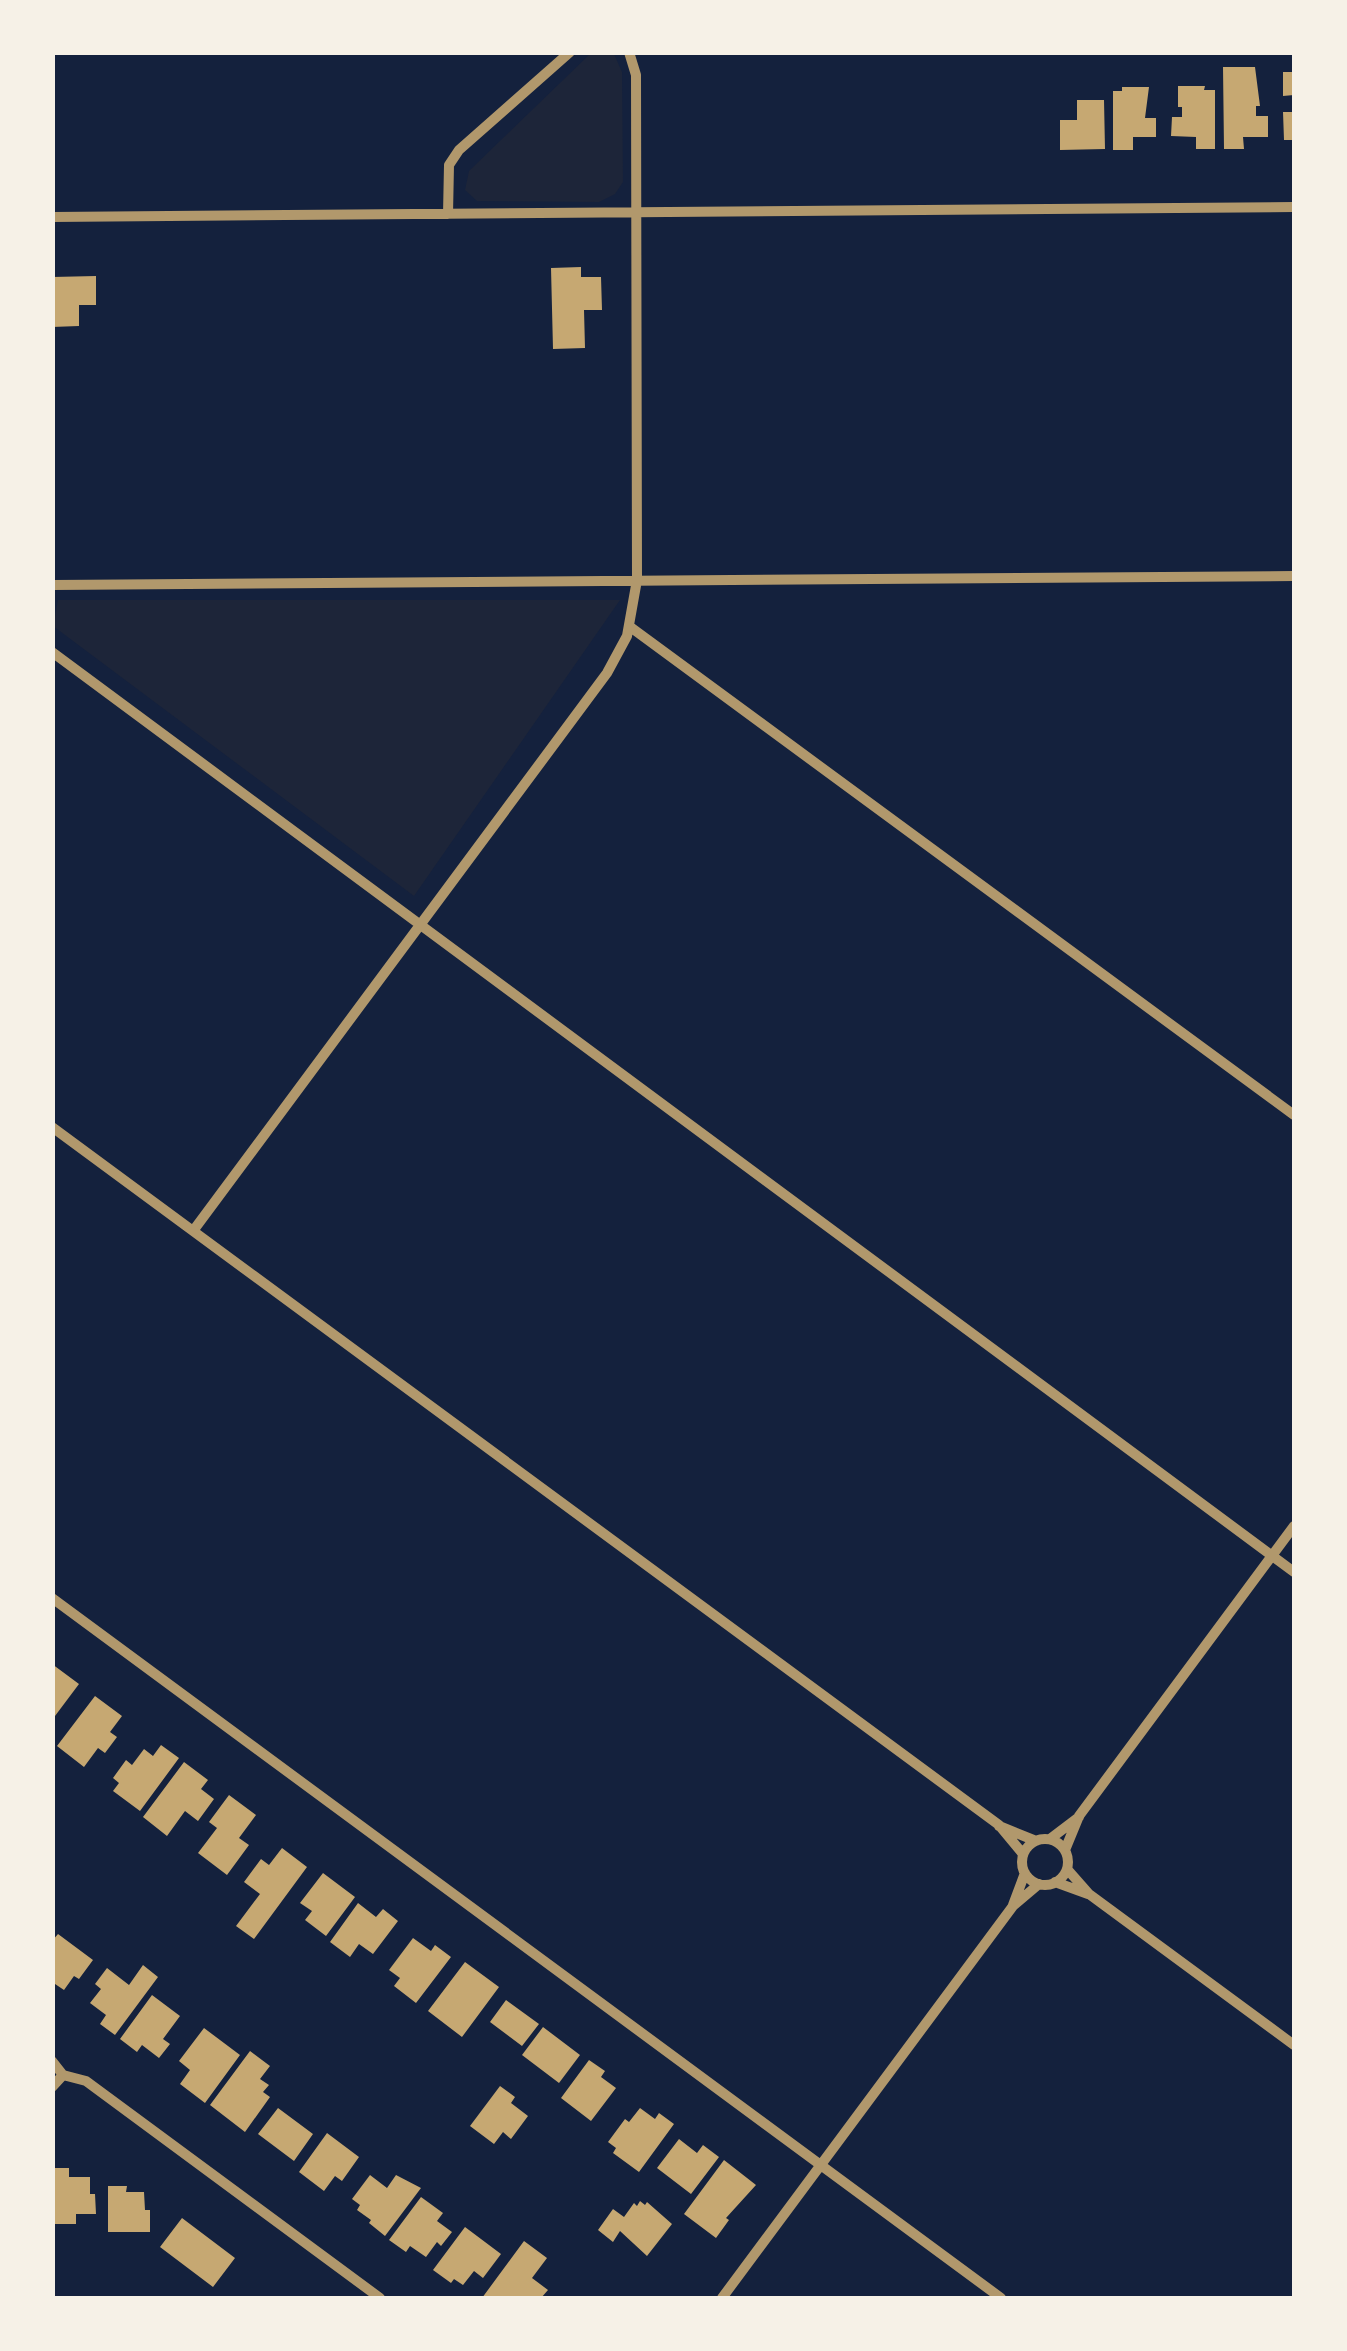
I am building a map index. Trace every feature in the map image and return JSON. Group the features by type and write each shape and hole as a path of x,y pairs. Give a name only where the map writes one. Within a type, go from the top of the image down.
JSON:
{"street":[{"path":"448,214 449,165 460,150 570,52"},
{"path":"194,1232 607,673 629,626 637,580 636,75 628,52"},
{"path":"52,217 1294,207"},
{"path":"52,585 1294,576"},
{"path":"629,626 1294,1115"},
{"path":"52,652 1294,1572"},
{"path":"54,1132 998,1826 1023,1854 1025,1872 1012,1906"},
{"path":"998,1826 1036,1841 1050,1839 1079,1816 1294,1526"},
{"path":"52,1598 1001,2298"},
{"path":"1079,1816 1066,1850 1067,1869 1089,1894 1294,2046"},
{"path":"1050,1839 1066,1850"},
{"path":"1023,1854 1036,1841"},
{"path":"1055,1882 1067,1869"},
{"path":"1025,1872 1039,1884"},
{"path":"722,2298 1012,1906 1039,1884 1055,1882 1089,1894"},
{"path":"52,2061 63,2076 86,2081 380,2298"},
{"path":"52,2087 63,2076"}],"shaded area":[{"path":"596,52 614,54 622,72 623,182 615,194 599,202 477,201 465,190 469,171"},
{"path":"58,600 620,600 414,896 53,626"}],"building":[{"path":"1223,67 1255,67 1260,106 1256,106 1256,116 1268,116 1268,137 1243,137 1244,149 1224,149"},
{"path":"1283,72 1294,72 1294,95 1283,96"},
{"path":"1178,86 1215,90 1215,149 1196,149 1196,137 1171,136 1172,117 1182,117"},
{"path":"1122,87 1149,87 1145,118 1156,118 1156,137 1133,137 1133,150 1113,150 1113,91 1122,91"},
{"path":"1077,100 1104,100 1105,149 1060,150 1060,120 1077,120"},
{"path":"1283,112 1294,112 1294,140 1284,140"},
{"path":"581,267 581,277 601,277 602,310 584,310 585,348 553,349 551,268"},
{"path":"96,276 96,305 79,305 79,326 52,327 52,277"},
{"path":"52,1664 79,1684 52,1720"},
{"path":"95,1696 122,1716 110,1732 117,1737 105,1753 98,1748 84,1767 57,1746"},
{"path":"161,1745 179,1758 140,1811 113,1791 119,1783 113,1778 126,1760 132,1765 144,1749 153,1756"},
{"path":"184,1762 208,1780 201,1789 214,1799 198,1821 185,1811 167,1836 143,1817"},
{"path":"229,1795 256,1815 239,1838 249,1845 227,1875 198,1853 217,1828 209,1822"},
{"path":"282,1848 307,1867 254,1939 236,1926 260,1894 244,1882 261,1859 269,1865"},
{"path":"323,1873 355,1897 326,1936 305,1920 312,1911 300,1903"},
{"path":"358,1903 376,1917 383,1909 398,1921 373,1954 359,1944 350,1957 330,1942"},
{"path":"58,1934 93,1960 79,1979 74,1976 64,1990 52,1982 52,1941"},
{"path":"413,1938 431,1951 435,1945 451,1957 416,2003 394,1986 400,1978 389,1970"},
{"path":"465,1962 499,1987 462,2037 428,2011"},
{"path":"143,1965 158,1977 115,2035 100,2024 106,2015 90,2003 101,1989 95,1984 107,1968 129,1985"},
{"path":"152,1995 180,2016 163,2039 170,2044 159,2058 142,2045 137,2052 120,2039"},
{"path":"506,2000 539,2024 522,2046 490,2022"},
{"path":"543,2027 580,2055 559,2083 522,2055"},
{"path":"204,2028 240,2055 205,2103 180,2084 190,2070 179,2061"},
{"path":"250,2051 270,2066 260,2079 269,2085 263,2092 270,2097 245,2132 210,2105"},
{"path":"589,2060 605,2071 601,2077 616,2088 591,2121 561,2098"},
{"path":"500,2086 515,2097 511,2103 528,2116 511,2139 503,2132 494,2144 470,2126"},
{"path":"278,2108 313,2134 294,2161 258,2134"},
{"path":"640,2108 655,2119 659,2113 674,2124 639,2172 613,2153 616,2148 608,2142 625,2119 629,2122"},
{"path":"327,2133 359,2157 342,2181 335,2176 324,2191 299,2172"},
{"path":"679,2139 697,2153 703,2145 719,2157 691,2194 657,2168"},
{"path":"724,2160 756,2185 726,2218 729,2220 716,2238 684,2214"},
{"path":"52,2168 69,2168 69,2177 90,2177 96,2214 76,2214 76,2224 52,2224"},
{"path":"370,2175 387,2188 396,2175 421,2188 385,2236 357,2210 360,2205 352,2199"},
{"path":"108,2186 127,2186 126,2192 144,2192 145,2210 150,2210 150,2232 108,2232"},
{"path":"421,2197 443,2213 437,2221 452,2232 441,2246 437,2242 426,2257 410,2246 406,2252 389,2240"},
{"path":"640,2201 645,2205 647,2202 672,2224 647,2256 620,2231 613,2242 598,2230 613,2209 624,2217"},
{"path":"182,2218 235,2258 213,2287 160,2247"},
{"path":"465,2227 501,2254 483,2278 474,2271 463,2285 454,2279 451,2283 433,2270"},
{"path":"524,2241 547,2258 532,2278 548,2290 541,2298 482,2298"}]}
